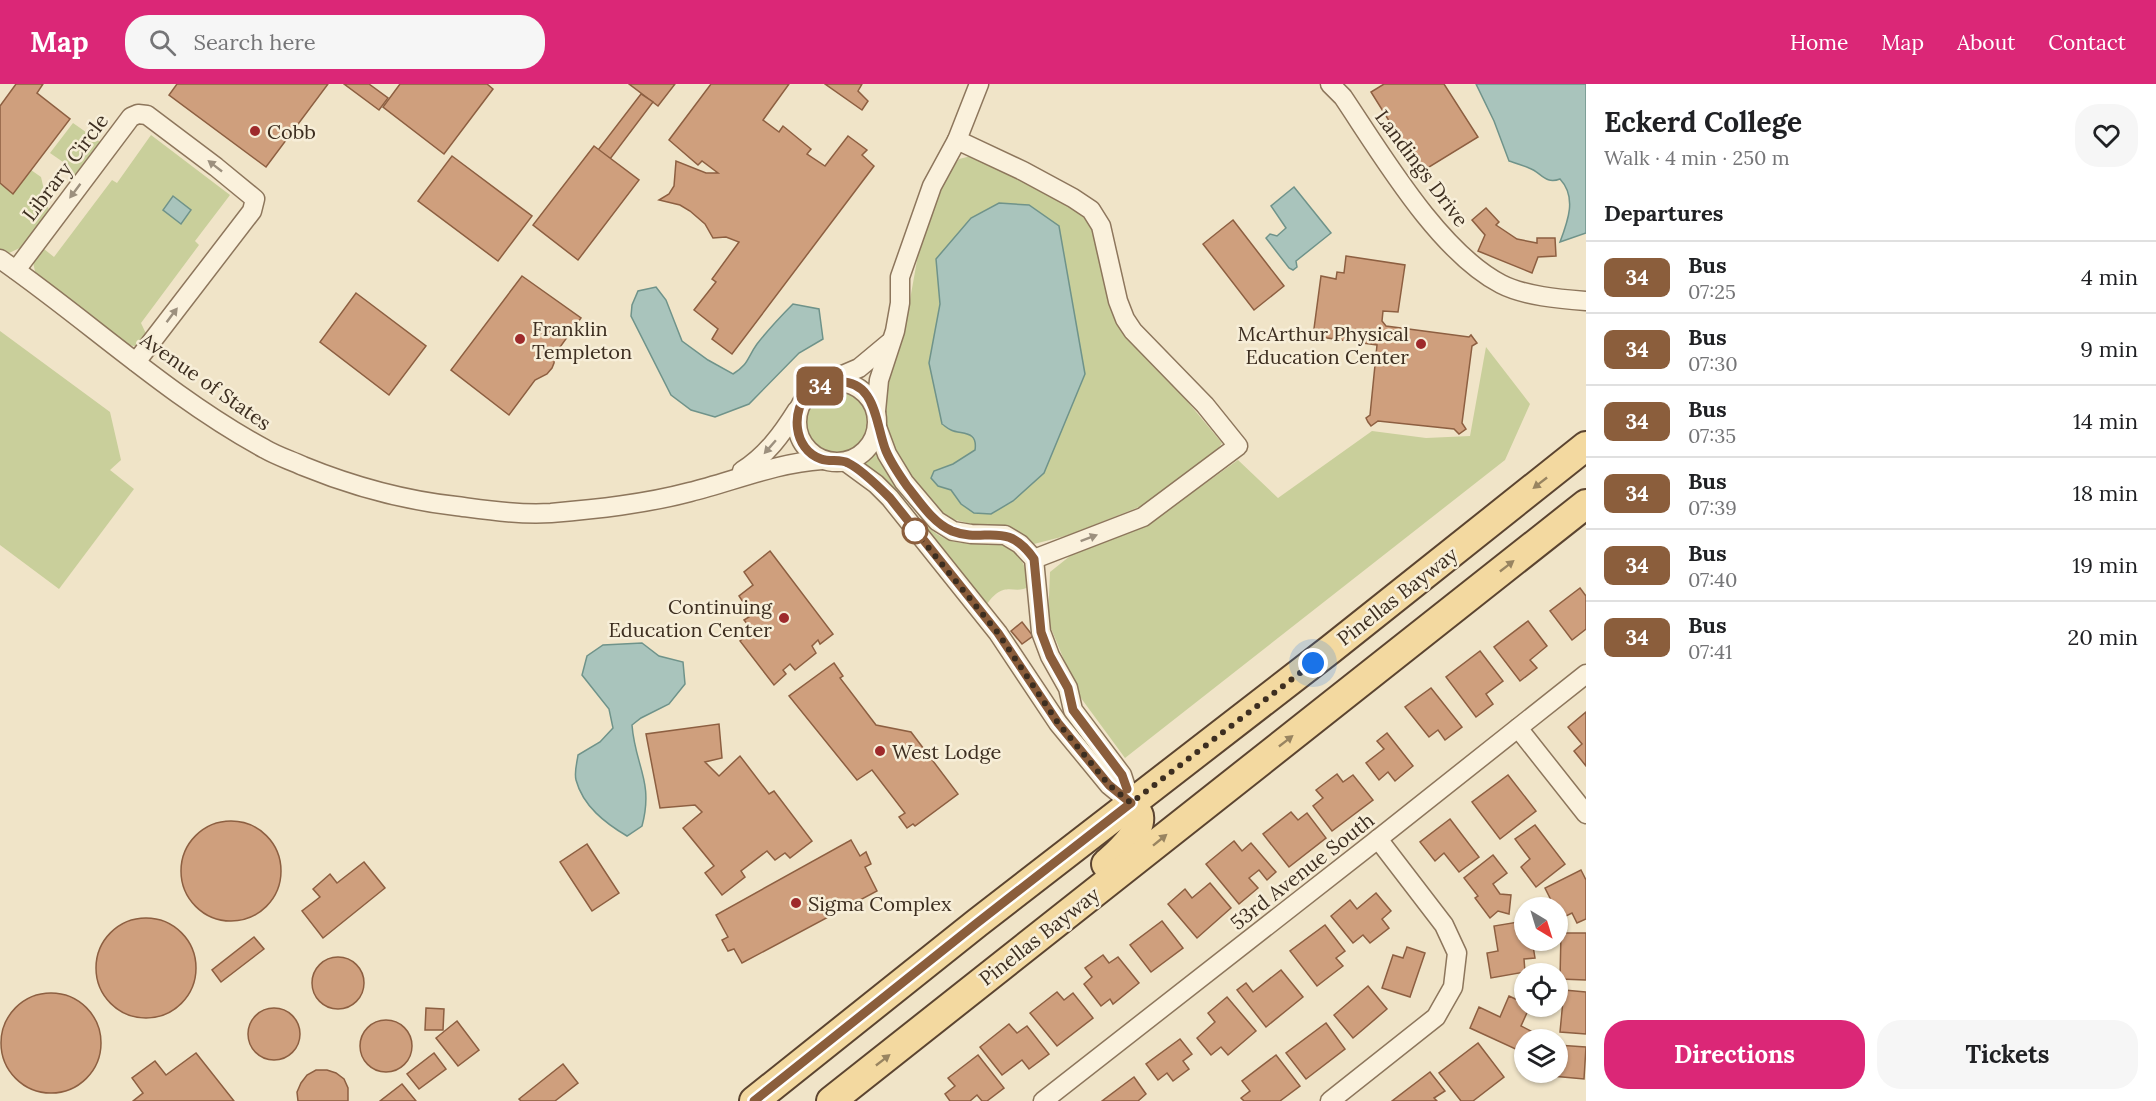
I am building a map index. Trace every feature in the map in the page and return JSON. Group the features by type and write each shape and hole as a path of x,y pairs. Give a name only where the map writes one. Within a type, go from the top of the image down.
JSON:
{"main road":[{"name":"Pinellas Bayway","path":"754,1101 977,923 1331,649 1586,446"},
{"name":"Pinellas Bayway","path":"831,1101 1586,504"},
{"path":"1131,803 1162,811 1172,810 1192,803 1239,777"},
{"path":"999,968 1038,925 1127,846 1138,825 1139,815 1131,803"}],"street":[{"path":"889,343 860,368 812,390 801,403 796,417 798,433 805,447 822,460 846,462 862,454 872,442 877,419 879,380 889,343 895,331 900,303 900,278 932,186 957,140 979,84"},
{"name":"Landings Drive","path":"1330,84 1343,97 1411,197 1456,249 1479,270 1502,285 1541,296 1586,301"},
{"name":"Library Circle","path":"16,270 131,117 138,114 147,115 216,167 255,199 252,211 136,362"},
{"path":"957,140 1023,171 1091,210 1101,226 1118,302 1125,319 1133,331 1205,405 1238,446 1143,517 1034,559"},
{"name":"Avenue of States","path":"0,258 216,420 267,451 348,484 422,502 519,514 543,513 626,505 689,493 728,480 802,461 822,460"},
{"path":"826,382 842,381 857,386 869,397 887,454 904,482 937,521 953,531 1005,535 1020,544 1034,559 1041,632 1050,656 1068,688 1073,710 1122,775 1131,803"},
{"name":"Avenue of States","path":"728,480 758,461 775,442 801,403"},
{"path":"846,462 876,484 890,498 998,633 1058,723 1109,785 1131,803"},
{"name":"53rd Avenue South","path":"1043,1101 1378,840 1586,674"},
{"path":"1518,728 1586,814"},
{"path":"1330,1101 1436,1017 1453,987 1457,953 1444,926 1378,840"}],"green space":[{"path":"73,123 100,142 74,176 65,169 63,162 50,153"},
{"path":"151,135 230,195 195,241 199,245 141,323 148,338 135,346 127,345 36,276 33,262 44,249 54,257 112,180 117,183"},
{"path":"971,156 1065,203 1087,219 1096,237 1109,306 1126,336 1167,377 1222,443 1209,462 1149,503 1069,535 1034,544 1023,538 945,517 917,488 894,452 883,417 885,384 908,311 921,238 948,174 959,159"},
{"path":"31,170 41,177 49,211 22,247 9,253 0,250 0,184 13,194"},
{"path":"0,331 110,412 121,460 110,470 134,489 59,589 0,545"},
{"path":"1486,347 1530,404 1505,460 1125,758 1078,694 1048,621 1050,572 1080,548 1147,525 1238,460 1278,498 1372,431 1426,438 1470,436"},
{"path":"834,389 847,392 857,399 864,409 867,422 864,435 857,445 847,452 834,455 821,452 811,445 804,435 801,422 804,409 811,399 821,392"},
{"path":"874,453 905,501 933,531 954,542 1005,545 1015,552 1024,565 1030,586 1019,590 1004,590 992,598 985,607 861,466"}],"water":[{"path":"1476,84 1586,84 1586,233 1560,242 1566,226 1570,201 1565,186 1560,179 1547,179 1533,170 1509,161 1494,121"},
{"path":"1294,187 1331,233 1296,261 1297,267 1293,270 1266,238 1270,234 1277,236 1286,228 1271,206"},
{"path":"173,196 191,210 181,224 163,210"},
{"path":"999,203 1029,205 1059,226 1085,374 1044,473 1013,501 991,514 974,513 961,504 951,490 938,486 931,478 934,471 953,464 975,450 975,444 972,436 950,430 942,424 929,363 940,304 936,259 971,218"},
{"path":"656,287 666,300 682,341 708,360 733,374 745,364 761,339 793,304 819,309 823,339 799,353 749,404 715,417 691,410 671,395 631,316 632,305 638,291"},
{"path":"642,643 659,656 683,662 685,684 669,704 632,725 646,797 642,826 627,836 589,806 576,780 578,755 600,742 613,728 609,709 582,675 587,656 603,645"}],"building":[{"path":"16,84 43,84 37,93 70,119 13,194 0,183 0,106"},
{"name":"Cobb","path":"177,84 328,84 266,167 169,95"},
{"path":"344,84 369,84 388,98 379,110"},
{"path":"400,84 487,84 493,89 444,154 383,107"},
{"path":"629,84 675,84 658,106"},
{"path":"711,84 789,84 763,120 779,132 783,126 811,149 807,154 825,166 848,136 867,150 862,155 874,166 732,354 712,339 718,329 694,310 716,282 712,279 739,242 726,237 713,238 705,224 690,211 680,205 659,200 669,194 674,186 676,161 706,173 718,173 702,161 698,165 669,140"},
{"path":"825,84 862,84 858,91 868,101 862,110"},
{"path":"1384,84 1444,84 1478,137 1421,172 1371,92"},
{"path":"641,94 653,102 610,159 598,150"},
{"path":"594,146 639,180 578,260 533,225"},
{"path":"452,156 532,216 498,261 418,201"},
{"path":"1486,208 1499,222 1496,225 1517,239 1537,243 1537,238 1555,238 1556,256 1538,257 1532,273 1478,251 1485,235 1472,220"},
{"path":"1233,220 1284,286 1254,310 1203,244"},
{"name":"McArthur Physical Education Center","path":"1346,256 1405,265 1398,312 1383,311 1382,321 1386,326 1469,337 1471,335 1477,343 1472,346 1462,423 1466,429 1459,434 1454,429 1378,421 1371,426 1366,418 1370,415 1377,345 1313,336 1321,276 1336,279 1337,272 1344,273"},
{"name":"Franklin Templeton","path":"522,276 581,318 555,354 552,368 547,374 535,380 509,415 451,370"},
{"path":"356,293 426,346 389,395 320,342"},
{"name":"Continuing Education Center","path":"770,551 833,634 820,644 818,640 812,646 816,653 795,670 790,664 783,670 786,674 774,685 740,641 753,631 744,620 749,617 744,610 747,608 739,596 753,585 744,572"},
{"path":"1580,588 1586,596 1586,629 1572,640 1550,611"},
{"path":"1528,621 1547,646 1530,660 1537,668 1520,681 1494,647"},
{"path":"1022,622 1033,636 1022,644 1011,631"},
{"path":"1480,651 1503,681 1486,694 1493,704 1476,717 1446,677"},
{"name":"West Lodge","path":"834,663 843,676 840,678 876,725 911,732 958,794 915,826 913,824 907,828 899,817 905,813 872,770 857,780 789,696"},
{"path":"1431,688 1462,727 1445,740 1438,730 1429,737 1405,707"},
{"path":"1586,712 1586,766 1574,751 1582,744 1568,727"},
{"path":"719,724 722,758 705,762 719,776 740,756 769,794 774,791 812,841 790,858 785,853 775,860 767,851 741,871 745,877 722,895 705,873 714,866 683,828 702,812 695,805 660,808 646,734"},
{"path":"1387,733 1413,766 1395,781 1388,772 1379,780 1366,763 1384,749 1377,741"},
{"path":"1337,774 1343,782 1353,775 1373,800 1332,831 1313,806 1323,798 1316,790"},
{"path":"1508,775 1536,811 1500,839 1472,802"},
{"path":"1291,812 1298,820 1307,813 1326,838 1289,867 1263,834"},
{"path":"1450,819 1479,857 1459,872 1444,853 1435,861 1420,842"},
{"path":"231,821 250,825 267,835 277,852 281,871 277,890 267,907 250,917 231,921 212,917 195,907 185,890 181,871 185,852 195,835 212,825"},
{"path":"1535,825 1565,864 1536,887 1521,867 1530,859 1515,839"},
{"name":"Sigma Complex","path":"851,840 860,856 866,852 871,864 865,867 877,891 742,963 734,949 728,951 722,940 728,937 716,915"},
{"path":"1234,841 1242,851 1251,843 1276,872 1267,880 1259,870 1249,878 1258,888 1239,904 1206,864"},
{"path":"587,844 619,893 592,911 560,862"},
{"path":"1493,855 1507,873 1493,884 1500,894 1511,895 1509,914 1498,911 1490,918 1475,898 1478,896 1464,878"},
{"path":"364,862 385,888 323,938 302,911 320,897 313,889 330,874 337,883"},
{"path":"1581,870 1586,880 1586,919 1577,923 1572,913 1568,915 1568,897 1550,897 1545,888"},
{"path":"1210,883 1231,908 1197,938 1168,904 1185,889 1192,898"},
{"path":"1376,893 1391,911 1382,919 1389,928 1370,943 1363,935 1353,943 1331,916 1350,900 1357,909"},
{"path":"146,918 165,922 182,932 192,949 196,968 192,987 182,1004 165,1014 146,1018 127,1014 110,1004 100,987 96,968 100,949 110,932 127,922"},
{"path":"1162,921 1183,948 1151,972 1130,945"},
{"path":"1514,923 1514,951 1534,951 1535,958 1524,959 1524,963 1514,963 1514,974 1491,978 1487,953 1498,951 1494,926"},
{"path":"1325,925 1345,951 1336,958 1343,966 1317,986 1290,951"},
{"path":"1568,933 1586,933 1586,980 1568,979 1568,963 1560,963 1561,951 1568,951"},
{"path":"254,937 264,949 221,982 212,970"},
{"path":"1407,947 1425,953 1410,997 1382,988 1393,955 1403,958"},
{"path":"1103,955 1109,963 1118,957 1139,983 1113,1004 1110,999 1101,1006 1084,984 1092,977 1085,968"},
{"path":"338,957 348,959 356,965 362,973 364,983 362,993 356,1001 348,1007 338,1009 328,1007 320,1001 314,993 312,983 314,973 320,965 328,959"},
{"path":"1281,970 1303,997 1266,1027 1237,990 1246,983 1253,992"},
{"path":"1368,986 1387,1009 1353,1038 1334,1015"},
{"path":"1568,990 1586,992 1586,1034 1568,1033 1568,1029 1560,1029 1561,1017 1568,1017"},
{"path":"1057,992 1064,1000 1073,993 1093,1018 1057,1046 1030,1013"},
{"path":"51,993 70,996 87,1007 98,1024 101,1043 98,1062 87,1079 70,1090 51,1093 32,1090 15,1079 4,1062 1,1043 4,1024 15,1007 32,996"},
{"path":"1509,996 1514,998 1514,1017 1525,1017 1521,1026 1527,1029 1514,1029 1514,1048 1470,1028 1479,1007 1500,1017"},
{"path":"1227,997 1256,1031 1228,1055 1221,1047 1211,1055 1197,1038 1215,1022 1208,1013"},
{"path":"274,1008 284,1010 292,1016 298,1024 300,1034 298,1044 292,1052 284,1058 274,1060 264,1058 256,1052 250,1044 248,1034 250,1024 256,1016 264,1010"},
{"path":"426,1008 444,1009 443,1030 425,1030"},
{"path":"386,1020 396,1022 404,1028 410,1036 412,1046 410,1056 404,1064 396,1070 386,1072 376,1070 368,1064 362,1056 360,1046 362,1036 368,1028 376,1022"},
{"path":"457,1021 479,1050 458,1066 436,1038"},
{"path":"1326,1023 1345,1049 1306,1079 1286,1053"},
{"path":"1009,1024 1017,1033 1027,1026 1049,1054 1029,1069 1022,1060 1002,1075 980,1047"},
{"path":"1180,1039 1192,1054 1183,1061 1189,1069 1173,1081 1167,1073 1158,1080 1146,1064"},
{"path":"1478,1043 1504,1077 1473,1101 1461,1101 1439,1073"},
{"path":"1568,1046 1586,1047 1584,1079 1568,1078"},
{"path":"196,1053 234,1101 133,1101 143,1093 132,1078 155,1061 166,1075"},
{"path":"434,1053 446,1069 419,1089 407,1074"},
{"path":"978,1055 1004,1088 987,1101 982,1101 977,1095 970,1101 950,1101 945,1094 955,1086 948,1078"},
{"path":"1276,1055 1300,1086 1280,1101 1244,1101 1241,1098 1250,1091 1242,1081"},
{"path":"563,1064 578,1083 555,1101 521,1101 519,1099"},
{"path":"316,1070 327,1070 344,1079 348,1088 348,1101 298,1101 297,1092 301,1083 307,1075"},
{"path":"1430,1072 1445,1091 1434,1098 1437,1101 1392,1101"},
{"path":"1134,1077 1146,1094 1138,1101 1102,1101"},
{"path":"402,1084 416,1101 380,1101"}],"bus line":[{"name":"34","path":"754,1101 1131,803 1109,785 1058,723 998,633 890,498 876,484 846,462 822,460 805,447 798,433 796,417 801,403 812,390 826,382 842,381 857,386 869,397 876,411 877,427 887,454 904,482 937,521 953,531 1005,535 1020,544 1031,555 1034,559 1041,632 1050,656 1068,688 1073,710 1122,775 1127,789"}],"place":[{"name":"Cobb","path":"255,131"},
{"name":"Franklin Templeton","path":"520,339"},
{"name":"McArthur Physical Education Center","path":"1421,344"},
{"name":"Continuing Education Center","path":"784,618"},
{"name":"West Lodge","path":"880,751"},
{"name":"Sigma Complex","path":"796,903"}],"route":[{"path":"915,531 998,633 1058,723 1109,785 1131,803 1313,663"}]}
